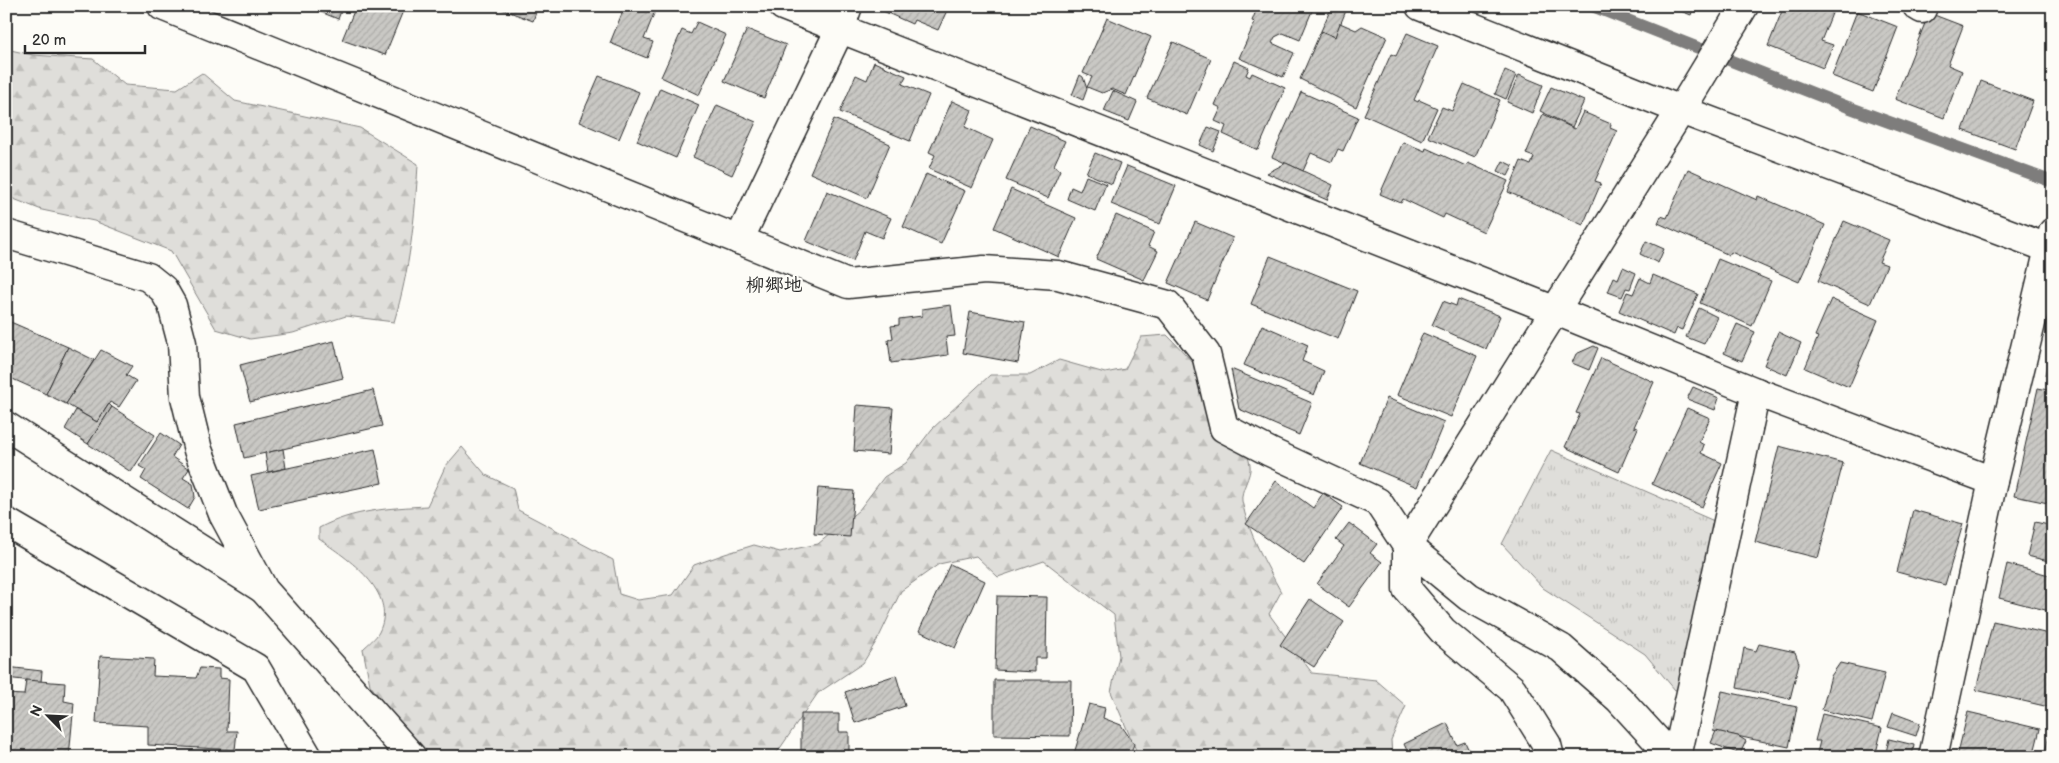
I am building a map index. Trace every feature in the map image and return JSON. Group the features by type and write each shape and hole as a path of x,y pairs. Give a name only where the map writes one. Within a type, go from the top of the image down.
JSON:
{"street":[{"path":"162,6 848,284 984,270 1058,275 1168,305 1206,354 1224,428 1270,452 1378,502 1407,546 1470,597 1561,648 1619,699 1672,757"},
{"path":"783,6 844,17 1756,392 1993,481"},
{"path":"1420,6 1681,110 2051,244 1993,481 1933,757"},
{"path":"1550,757 1548,745 1512,689 1443,631 1407,589 1407,546 1556,311 1744,6"},
{"path":"739,240 844,17"},
{"path":"6,234 148,277 163,289 172,305 182,343 184,397 198,450 223,514 264,590 412,757"},
{"path":"1677,757 1756,392"},
{"path":"6,426 264,590"},
{"path":"6,522 256,668 308,757"}],"green space":[{"path":"6,49 33,55 93,59 125,85 177,89 202,73 235,101 360,128 418,164 411,243 400,302 394,322 346,316 293,333 250,339 216,329 171,251 94,221 42,210 6,196"},
{"path":"1167,335 1193,362 1218,394 1238,429 1245,447 1250,469 1242,501 1258,548 1281,592 1269,614 1312,673 1376,680 1406,706 1391,740 1392,757 1139,757 1111,692 1119,656 1114,615 1044,561 998,577 976,556 939,564 901,591 879,637 863,663 818,693 774,757 430,757 412,740 370,685 363,649 378,634 383,617 382,603 376,590 356,566 319,539 319,528 345,517 385,509 427,506 445,467 462,447 486,475 513,488 518,510 613,560 619,594 638,600 673,595 694,565 725,554 754,545 780,552 818,544 859,510 884,477 906,463 932,429 990,375 1030,375 1059,360 1105,373 1125,369 1141,337"},
{"path":"1551,450 1721,524 1685,687 1675,690 1645,654 1543,588 1502,544"}],"building":[{"path":"306,6 343,6 338,19"},
{"path":"356,6 405,6 385,55 342,40"},
{"path":"494,6 538,6 533,21"},
{"path":"625,6 657,6 644,39 653,42 647,58 610,43"},
{"path":"885,6 949,6 938,30 914,20 912,24 883,11"},
{"path":"1258,6 1314,6 1300,40 1283,33 1275,37 1272,43 1294,53 1283,77 1239,58 1255,22 1252,21"},
{"path":"1332,6 1348,6 1335,37 1321,31"},
{"path":"1668,6 1694,6 1691,15"},
{"path":"1784,6 1835,6 1821,41 1833,45 1823,68 1768,46"},
{"path":"1857,11 1898,27 1873,92 1832,76"},
{"path":"1929,13 1963,26 1948,65 1962,71 1944,118 1895,99"},
{"path":"1107,18 1151,37 1126,95 1112,89 1102,93 1087,87 1092,77 1083,73"},
{"path":"697,22 726,35 699,95 661,77 682,30 691,34"},
{"path":"1340,23 1356,30 1362,26 1387,37 1356,107 1300,79 1321,31 1335,37"},
{"path":"747,29 786,45 764,98 724,81"},
{"path":"1407,33 1438,46 1414,100 1418,102 1419,100 1437,108 1422,141 1364,115 1391,54 1396,56"},
{"path":"1173,42 1211,59 1187,115 1147,98"},
{"path":"1234,61 1249,68 1246,75 1250,77 1252,73 1285,88 1258,150 1223,134 1226,126 1215,121 1221,108 1215,105"},
{"path":"874,62 906,76 902,84 929,95 910,141 840,112 856,75 867,80"},
{"path":"1505,70 1516,75 1506,99 1495,94"},
{"path":"1080,75 1083,77 1087,89 1083,100 1072,95"},
{"path":"1519,75 1543,85 1532,113 1507,102"},
{"path":"599,76 639,92 619,139 579,122"},
{"path":"1981,81 2033,101 2015,149 1963,130"},
{"path":"1464,84 1500,100 1475,157 1428,137 1442,107 1452,111"},
{"path":"1551,87 1584,101 1572,127 1540,111"},
{"path":"660,88 699,105 676,158 637,141"},
{"path":"1113,91 1137,102 1129,121 1104,111"},
{"path":"1301,92 1358,117 1343,151 1338,149 1332,162 1311,153 1303,171 1272,157"},
{"path":"952,101 972,110 965,127 993,140 972,188 929,169 935,155 929,152"},
{"path":"717,105 756,122 732,175 693,157"},
{"path":"1583,112 1611,124 1610,128 1617,131 1595,181 1601,183 1583,225 1508,192 1521,161 1531,165 1534,157 1526,154 1543,114 1575,129"},
{"path":"834,119 890,144 867,198 810,173"},
{"path":"1030,126 1065,141 1054,165 1060,170 1048,198 1006,180"},
{"path":"1208,127 1221,132 1213,151 1200,145"},
{"path":"1403,142 1425,151 1426,148 1466,166 1468,163 1508,181 1484,232 1445,214 1443,218 1403,199 1401,203 1380,194"},
{"path":"1095,153 1120,163 1112,184 1086,173"},
{"path":"1503,161 1513,166 1508,176 1498,171"},
{"path":"1286,163 1333,185 1327,200 1267,173"},
{"path":"1127,166 1176,186 1160,224 1111,204"},
{"path":"1688,169 1757,200 1758,196 1825,225 1799,282 1731,252 1729,255 1658,223 1661,216 1667,218"},
{"path":"926,174 965,191 941,244 903,227"},
{"path":"1086,176 1106,184 1095,211 1067,199 1071,187 1080,191"},
{"path":"1011,189 1076,218 1059,257 994,228"},
{"path":"827,191 891,218 882,238 865,231 853,261 806,241"},
{"path":"1116,215 1154,232 1148,246 1158,251 1144,280 1096,259"},
{"path":"1844,221 1889,240 1879,262 1887,265 1870,304 1818,281"},
{"path":"1195,222 1233,238 1207,300 1168,283"},
{"path":"1646,241 1664,249 1658,263 1640,254"},
{"path":"1270,256 1357,291 1338,339 1251,304"},
{"path":"1718,259 1771,281 1752,326 1700,303"},
{"path":"1623,267 1636,273 1630,289 1626,288 1622,297 1608,292 1614,277 1618,279"},
{"path":"1653,275 1698,294 1682,330 1677,328 1674,335 1619,311 1627,292 1633,294 1640,278 1650,283"},
{"path":"1458,299 1500,316 1486,349 1432,325 1443,301 1456,306"},
{"path":"1831,299 1878,320 1849,387 1805,368 1818,337 1815,336"},
{"path":"951,305 955,336 946,337 948,355 891,363 888,340 893,338 891,326 899,325 899,319 922,316 922,309"},
{"path":"1699,308 1717,317 1704,344 1686,337"},
{"path":"970,312 1025,322 1018,363 963,353"},
{"path":"6,320 68,347 46,394 6,376"},
{"path":"1737,324 1755,332 1742,361 1724,353"},
{"path":"1262,325 1308,345 1302,361 1324,371 1314,395 1244,365"},
{"path":"1778,332 1801,343 1787,375 1764,365"},
{"path":"1423,333 1477,356 1451,417 1397,395"},
{"path":"2053,338 2053,376 2045,375"},
{"path":"334,341 343,378 250,402 240,365"},
{"path":"1594,346 1598,348 1589,370 1572,363 1576,354"},
{"path":"68,347 94,360 66,404 46,394"},
{"path":"101,350 132,366 126,375 136,381 119,407 110,402 97,422 66,404"},
{"path":"1601,358 1654,382 1634,427 1638,428 1619,472 1565,447 1580,414 1576,413"},
{"path":"1231,369 1312,403 1299,435 1239,409"},
{"path":"1693,387 1719,398 1715,410 1687,399"},
{"path":"2038,388 2053,391 2053,504 2014,496"},
{"path":"373,390 382,426 244,458 236,423"},
{"path":"1387,398 1444,422 1417,487 1360,463"},
{"path":"109,404 112,407 88,444 65,429 76,410 97,422"},
{"path":"857,405 893,408 889,454 854,451"},
{"path":"112,407 155,435 131,472 88,444"},
{"path":"1687,408 1710,418 1699,442 1704,445 1701,453 1722,463 1702,507 1652,484"},
{"path":"161,433 179,445 172,457 189,469 183,478 193,484 195,497 188,509 141,479 146,470 139,466"},
{"path":"1779,446 1843,463 1818,558 1755,542"},
{"path":"283,449 286,468 268,472 265,453"},
{"path":"375,449 382,483 259,509 251,476"},
{"path":"1276,481 1313,508 1323,493 1343,507 1304,564 1246,524"},
{"path":"818,488 854,491 850,537 814,534"},
{"path":"1913,510 1963,524 1945,585 1897,572"},
{"path":"2035,522 2053,526 2053,562 2027,556"},
{"path":"1349,523 1377,544 1370,553 1382,562 1349,607 1317,584 1344,546 1336,540"},
{"path":"950,564 985,581 955,648 919,631"},
{"path":"2007,564 2053,576 2053,612 1999,598"},
{"path":"997,596 1047,597 1046,658 1035,658 1035,672 995,670"},
{"path":"1310,599 1344,622 1314,667 1280,645"},
{"path":"1993,621 2053,635 2053,708 1976,690"},
{"path":"1759,644 1795,652 1799,663 1790,699 1737,688 1744,648 1756,651"},
{"path":"100,656 154,659 153,676 196,678 200,668 219,669 219,678 229,679 227,731 237,731 235,750 148,745 148,726 96,723"},
{"path":"1840,663 1885,673 1872,722 1822,710 1831,676"},
{"path":"6,667 42,671 41,682 6,678"},
{"path":"896,675 905,706 855,723 845,692"},
{"path":"26,680 65,683 64,701 74,703 69,757 6,757 6,694 24,695"},
{"path":"994,680 1071,680 1070,736 994,735"},
{"path":"1722,691 1797,707 1789,747 1713,731"},
{"path":"1089,704 1105,708 1103,718 1121,725 1134,744 1129,757 1073,757"},
{"path":"1968,712 2040,729 2033,757 1957,757"},
{"path":"1893,713 1920,723 1916,736 1888,727"},
{"path":"801,714 839,714 839,732 849,732 849,757 801,757"},
{"path":"1822,714 1882,728 1875,757 1816,757 1820,741 1815,741"},
{"path":"1447,723 1457,745 1465,742 1472,757 1410,757 1404,744"},
{"path":"2051,726 2053,726 2053,757 2044,757"},
{"path":"1716,731 1738,736 1746,741 1740,754 1711,743"},
{"path":"1889,739 1914,745 1912,757 1885,757"},
{"path":"181,754 199,755 199,757 180,757"}],"waterway":[{"path":"1592,6 1848,107 2053,182"}],"district":[{"name":"柳郷地","path":"774,285"}]}
